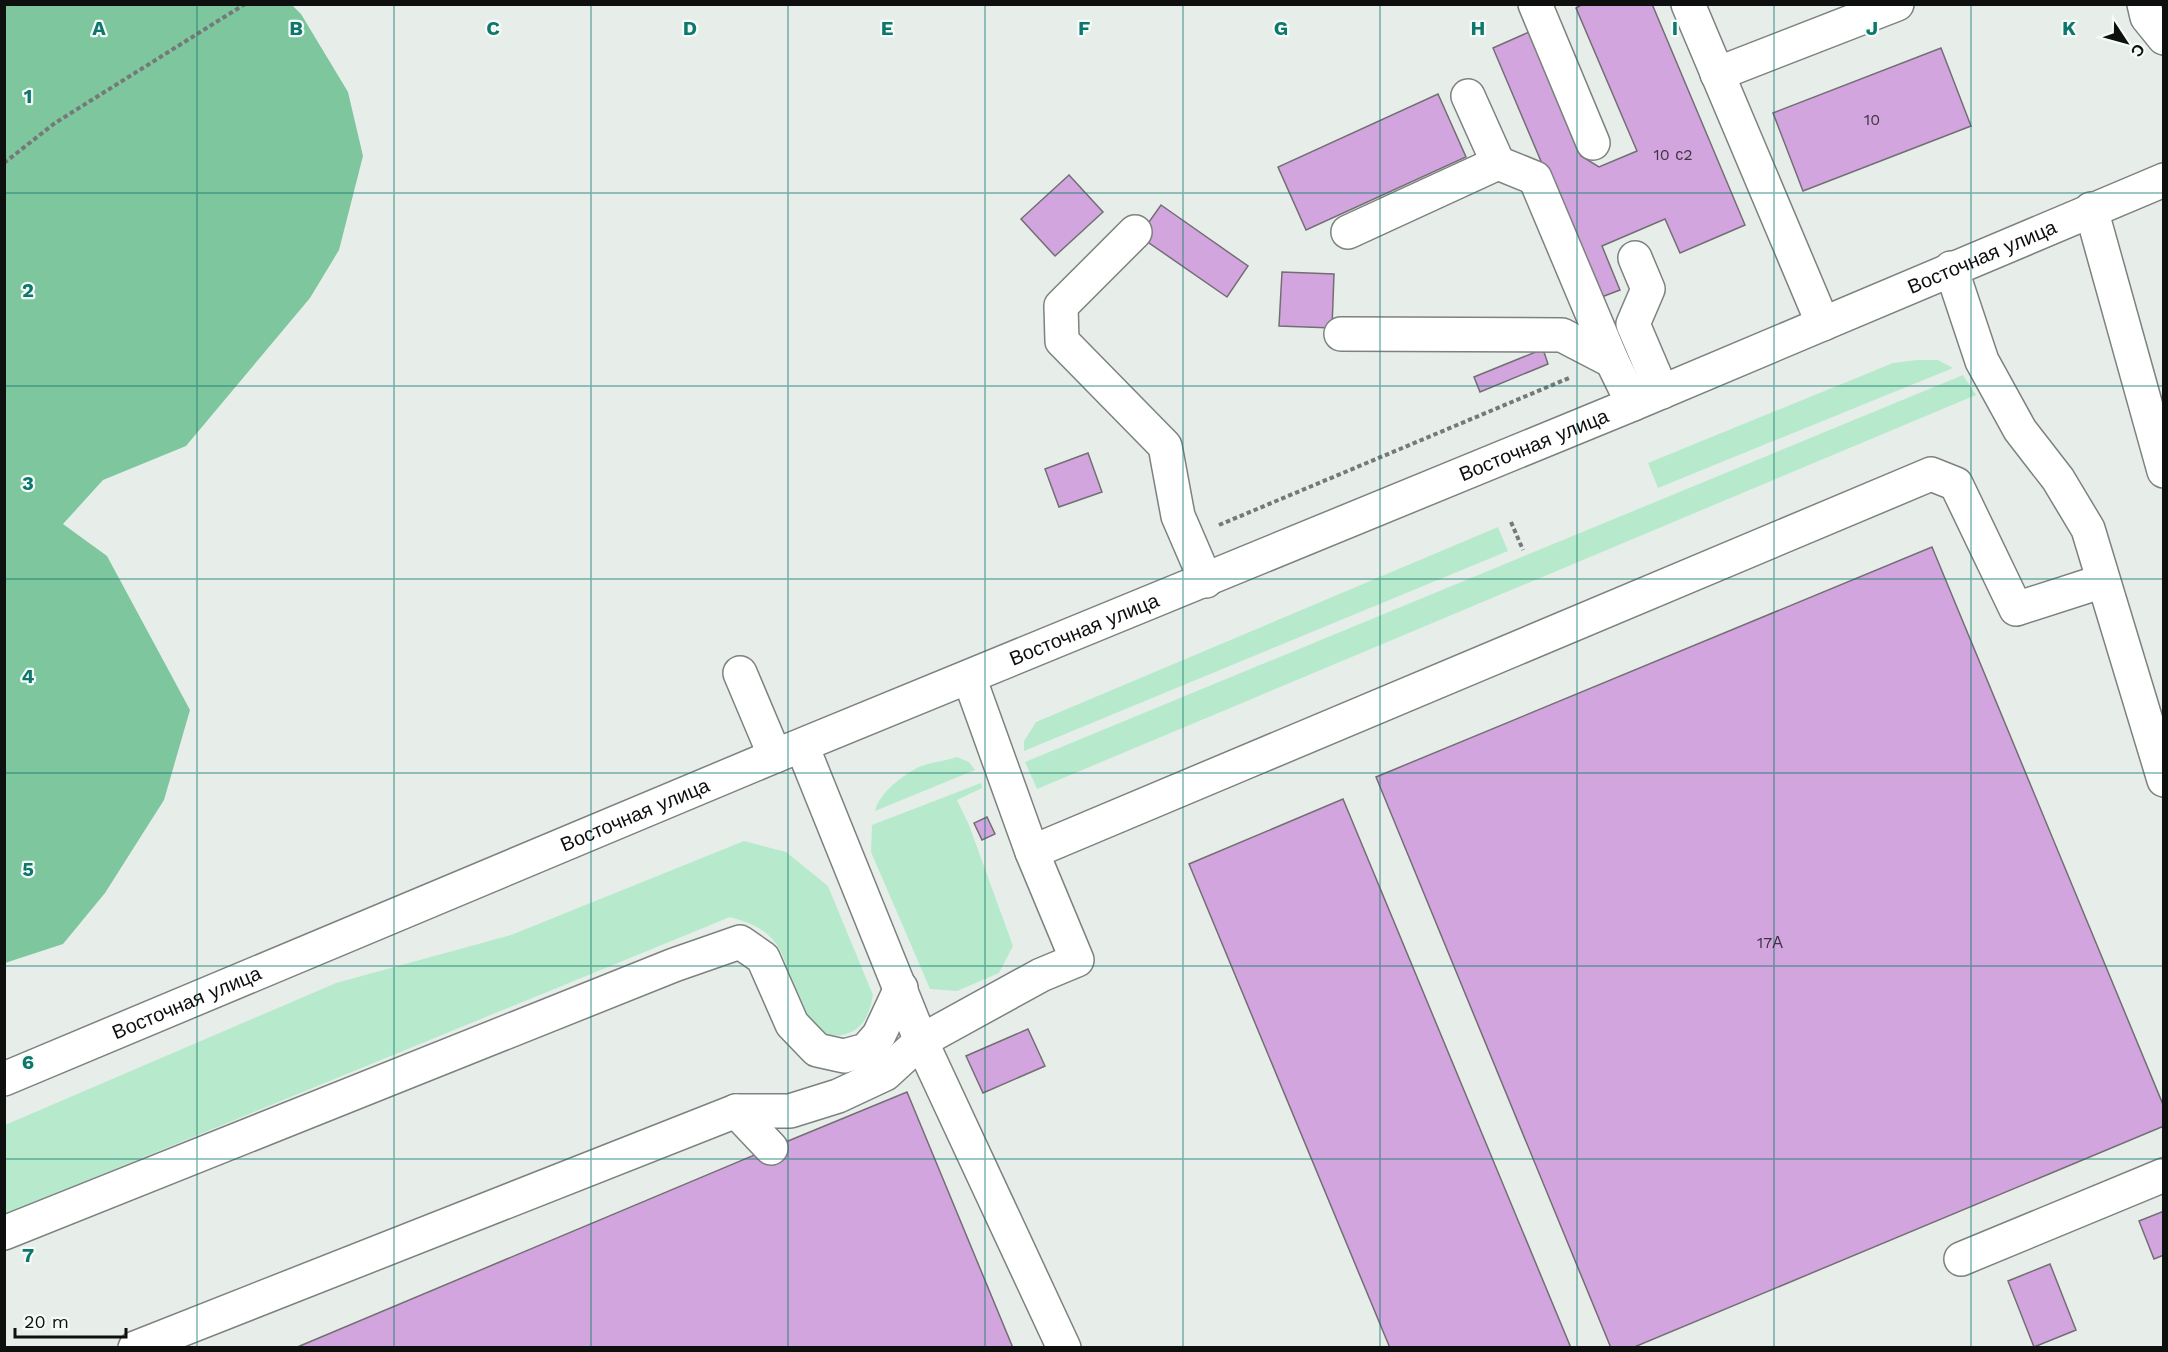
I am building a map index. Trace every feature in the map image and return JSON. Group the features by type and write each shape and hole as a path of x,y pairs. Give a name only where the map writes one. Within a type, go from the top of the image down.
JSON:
{"street":[{"path":"1534,4 1593,143"},
{"path":"1688,4 1823,324"},
{"path":"1717,74 1897,4"},
{"path":"2144,4 2147,17 2163,39"},
{"path":"1468,96 1498,163 1535,178 1612,361"},
{"path":"1348,232 1498,163"},
{"name":"Восточная улица","path":"4,1079 788,751 1648,398 2163,180"},
{"path":"2091,209 2163,471"},
{"path":"1135,232 1061,306 1062,342 1165,447 1178,516 1206,581"},
{"path":"1635,258 1648,289 1633,324 1648,398"},
{"path":"1951,268 1982,361 2020,430 2058,479 2088,529 2163,780"},
{"path":"1341,334 1562,335 1612,361 1648,398"},
{"path":"1032,852 1931,474 1956,484 2016,609 2103,581"},
{"path":"740,673 788,751 901,988 921,1041 1064,1347"},
{"path":"135,1347 736,1111 790,1111 838,1096 885,1074 921,1041 1041,975 1077,960 1032,852 969,677"},
{"path":"4,1233 663,970 740,942 763,958 792,1024 818,1050 844,1056 866,1050 879,1035 901,988"},
{"path":"736,1111 771,1148"},
{"path":"1961,1259 2163,1174"}],"path":[{"path":"4,163 54,123 245,4"},
{"path":"1187,538 1612,361"},
{"path":"1468,422 1471,428"},
{"path":"1510,522 1523,550"}],"green space":[{"path":"5,4 292,5 301,14 348,92 363,156 339,250 310,298 186,446 103,480 63,524 107,556 190,710 164,800 105,893 63,944 5,963"},
{"path":"1938,360 1953,368 1658,488 1648,463 1893,363"},
{"path":"1963,375 1976,395 1037,789 1025,762"},
{"path":"1498,527 1508,551 1024,751 1024,741 1036,722"},
{"path":"957,757 969,762 975,770 875,811 886,791 906,775 923,765"},
{"path":"981,783 982,788 957,800 969,825 1013,946 999,973 957,991 930,989 871,852 872,825"},
{"path":"744,841 786,852 828,886 873,995 866,1019 858,1028 846,1034 831,1035 819,1029 801,1002 781,952 774,941 748,923 730,917 5,1214 5,1125 336,983 511,935"}],"building":[{"path":"1583,4 1652,4 1745,225 1680,253 1665,219 1602,246 1620,290 1599,298 1493,48 1529,32 1581,156 1599,167 1637,151 1576,8"},
{"path":"1941,48 1971,126 1803,191 1773,113"},
{"path":"1438,94 1466,157 1306,230 1278,167"},
{"path":"1069,175 1103,212 1055,256 1021,219"},
{"path":"1161,205 1248,266 1227,297 1139,236"},
{"path":"1282,272 1334,274 1332,328 1279,326"},
{"path":"1543,349 1548,364 1480,392 1474,377"},
{"path":"1088,453 1102,492 1059,507 1045,469"},
{"path":"1932,547 2164,1107 2164,1126 1632,1348 1611,1348 1376,777"},
{"path":"1343,799 1571,1348 1390,1348 1189,864"},
{"path":"987,817 995,834 982,840 974,823"},
{"path":"1028,1029 1045,1066 983,1093 966,1056"},
{"path":"907,1092 1013,1348 295,1348 771,1148"},
{"path":"2164,1211 2164,1255 2154,1259 2139,1221"},
{"path":"2050,1264 2076,1330 2034,1347 2008,1281"}]}
